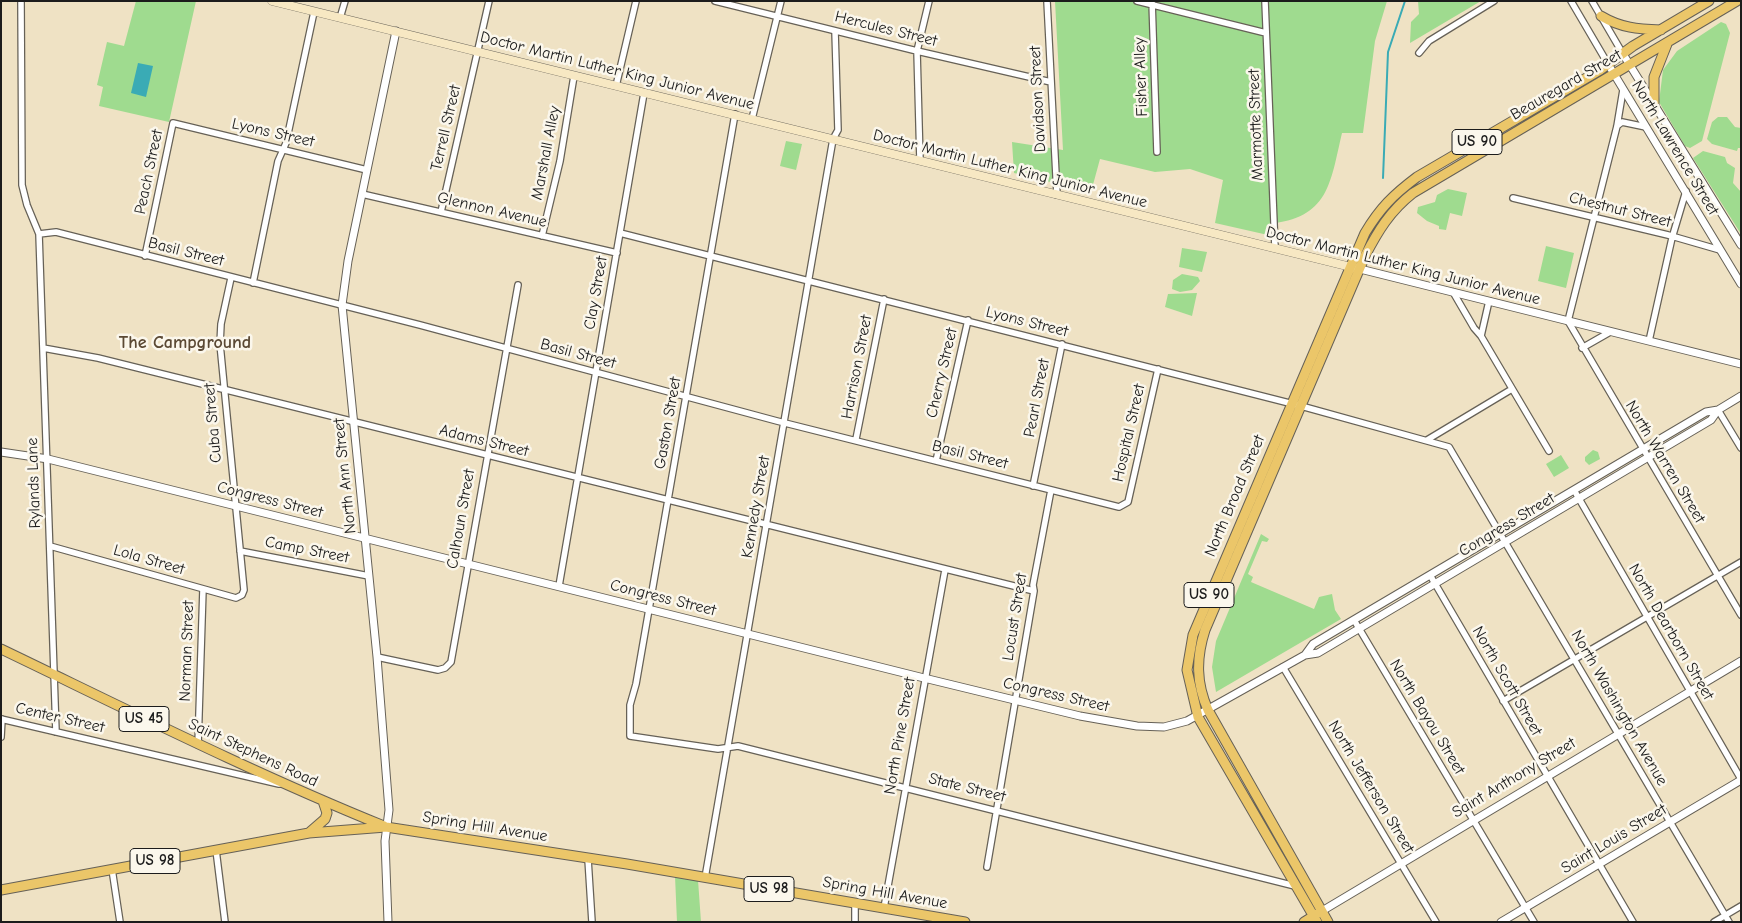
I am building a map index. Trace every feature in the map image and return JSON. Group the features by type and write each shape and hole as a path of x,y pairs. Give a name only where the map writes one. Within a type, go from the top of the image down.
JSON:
{"main road":[{"name":"Doctor Martin Luther King Junior Avenue","path":"272,1 1360,269"},
{"name":"Beauregard Street","path":"1350,266 1375,216 1391,196 1417,177 1608,64 1709,1"},
{"name":"Beauregard Street","path":"1360,269 1382,224 1396,206 1413,193 1737,1"},
{"path":"1601,16 1616,25 1629,28 1661,30"},
{"path":"1654,104 1654,77 1667,44"},
{"name":"North Broad Street","path":"1328,922 1317,916 1295,886 1198,717 1187,670 1193,634 1350,266"},
{"name":"North Broad Street","path":"1317,916 1208,710 1199,684 1200,645 1360,269"},
{"name":"Saint Stephens Road","path":"1,649 198,745 288,786 386,827"},
{"path":"309,833 325,819 327,813 323,801"},
{"name":"Spring Hill Avenue","path":"1,890 309,833 386,827 705,878 963,922"},
{"name":"Saint Anthony Street","path":"1304,922 1317,916"}],"street":[{"path":"21,1 22,186 39,234"},
{"path":"340,18 344,1"},
{"name":"Terrell Street","path":"441,212 489,1"},
{"path":"616,86 636,1"},
{"name":"Hercules Street","path":"715,1 916,52 1051,82"},
{"path":"752,119 781,1"},
{"path":"920,162 916,52 929,1"},
{"name":"Davidson Street","path":"1047,1 1057,195"},
{"path":"1137,1 1152,3 1266,33"},
{"name":"Marmotte Street","path":"1265,1 1275,248"},
{"path":"1419,54 1429,41 1494,1"},
{"name":"North Lawrence Street","path":"1571,1 1741,284"},
{"name":"North Lawrence Street","path":"1592,1 1741,245"},
{"name":"Fisher Alley","path":"1152,3 1157,152"},
{"path":"253,283 278,161 283,150 314,12"},
{"name":"North Ann Street","path":"388,922 386,827 389,810 378,657 342,305 362,194 396,31"},
{"name":"Kennedy Street","path":"705,878 833,140 838,130 835,31"},
{"name":"Marshall Alley","path":"542,236 560,161 574,76"},
{"path":"1568,321 1616,126 1623,90"},
{"name":"Clay Street","path":"559,586 644,93"},
{"name":"Gaston Street","path":"630,736 630,705 636,684 735,114"},
{"path":"1616,126 1622,122 1646,127"},
{"name":"Lyons Street","path":"173,124 368,170"},
{"name":"Peach Street","path":"145,256 173,124"},
{"path":"1649,341 1672,238 1686,192"},
{"name":"Glennon Avenue","path":"362,194 616,253"},
{"name":"Chestnut Street","path":"1513,198 1720,250"},
{"name":"Basil Street","path":"39,234 56,232 342,305 785,423 856,439 1119,508 1128,502"},
{"name":"Lyons Street","path":"620,233 1291,403 1449,447 1501,533"},
{"name":"Rylands Lane","path":"39,234 56,732"},
{"name":"Doctor Martin Luther King Junior Avenue","path":"1360,269 1741,364"},
{"name":"Cuba Street","path":"231,278 221,324 220,344 244,590 242,595"},
{"name":"Calhoun Street","path":"378,657 438,670 445,668 450,662 466,563 518,285"},
{"path":"1453,292 1474,328 1482,336 1549,451"},
{"name":"Harrison Street","path":"856,439 884,299"},
{"path":"1482,336 1488,301"},
{"name":"Cherry Street","path":"936,461 968,320"},
{"name":"North Warren Street","path":"1568,321 1642,450 1741,615"},
{"path":"1582,348 1610,332"},
{"name":"Pearl Street","path":"1034,486 1062,344"},
{"name":"Adams Street","path":"43,348 98,358 945,570"},
{"name":"Hospital Street","path":"1128,502 1158,369"},
{"path":"1427,440 1512,389"},
{"name":"Congress Street","path":"1305,655 1313,644 1706,412 1718,410 1741,396"},
{"path":"1718,410 1741,448"},
{"name":"Congress Street","path":"1,452 48,459 235,504 1080,716 1149,728 1178,724 1198,717 1305,655 1318,653 1711,420 1718,410"},
{"name":"Locust Street","path":"987,867 1034,591 1033,585 1051,490"},
{"name":"North Dearborn Street","path":"1574,490 1741,779"},
{"name":"North Washington Avenue","path":"1501,533 1729,922"},
{"name":"Lola Street","path":"50,546 236,598 242,595"},
{"name":"Camp Street","path":"240,551 369,576"},
{"path":"1503,701 1741,562"},
{"path":"945,570 1034,591"},
{"name":"North Pine Street","path":"884,908 945,570"},
{"name":"North Scott Street","path":"1430,575 1632,922"},
{"name":"Norman Street","path":"198,745 202,589"},
{"name":"North Bayou Street","path":"1354,620 1534,922"},
{"name":"Saint Anthony Street","path":"1317,916 1472,820 1741,661"},
{"name":"North Jefferson Street","path":"1283,667 1436,922"},
{"path":"1,737 2,719"},
{"name":"Center Street","path":"2,719 288,786"},
{"name":"State Street","path":"630,736 718,749 738,746 1295,886"},
{"name":"Saint Louis Street","path":"1501,922 1741,779"},
{"path":"216,850 225,922"},
{"path":"588,859 592,922"},
{"path":"112,869 120,922"},
{"path":"855,903 855,922"},
{"path":"1714,922 1741,906"}],"green space":[{"path":"136,1 196,1 169,122 99,106 103,87 97,85 107,42 124,46"},
{"path":"1055,1 1387,1 1375,41 1363,133 1342,133 1334,168 1323,195 1315,206 1304,214 1268,224 1268,235 1215,223 1223,180 1190,169 1155,172 1100,159 1091,192 1014,173 1012,142 1063,150"},
{"path":"1418,1 1481,1 1410,43 1411,22 1419,14"},
{"path":"1721,22 1726,24 1730,33 1702,141 1690,148 1685,146 1659,102 1663,70 1677,51"},
{"path":"1718,117 1727,117 1735,127 1741,128 1741,148 1738,148 1737,151 1712,144 1707,139 1712,122"},
{"path":"786,141 802,144 796,170 780,166"},
{"path":"1703,151 1725,157 1727,163 1735,168 1733,183 1741,192 1741,234 1693,158"},
{"path":"1448,189 1467,193 1462,216 1450,213 1446,230 1439,229 1439,226 1427,221 1417,213 1418,207 1435,202 1437,195"},
{"path":"1546,246 1574,253 1566,288 1538,281"},
{"path":"1182,248 1207,252 1202,272 1179,267"},
{"path":"1182,274 1198,277 1200,281 1192,290 1180,292 1172,289 1173,280"},
{"path":"1197,293 1192,316 1165,307 1168,294"},
{"path":"1593,450 1598,452 1600,459 1589,465 1585,461 1585,457"},
{"path":"1561,455 1569,468 1554,477 1546,464"},
{"path":"1261,534 1269,539 1267,542 1262,541 1248,574 1253,577 1251,582 1314,609 1319,597 1332,594 1335,610 1341,619 1216,692 1212,667 1216,641"},
{"path":"675,876 698,880 701,922 677,922"}],"water":[{"path":"138,63 153,66 146,97 131,93"}],"waterway":[{"path":"1383,178 1388,52 1405,1"}],"district":[{"name":"The Campground","path":"185,343"}]}
